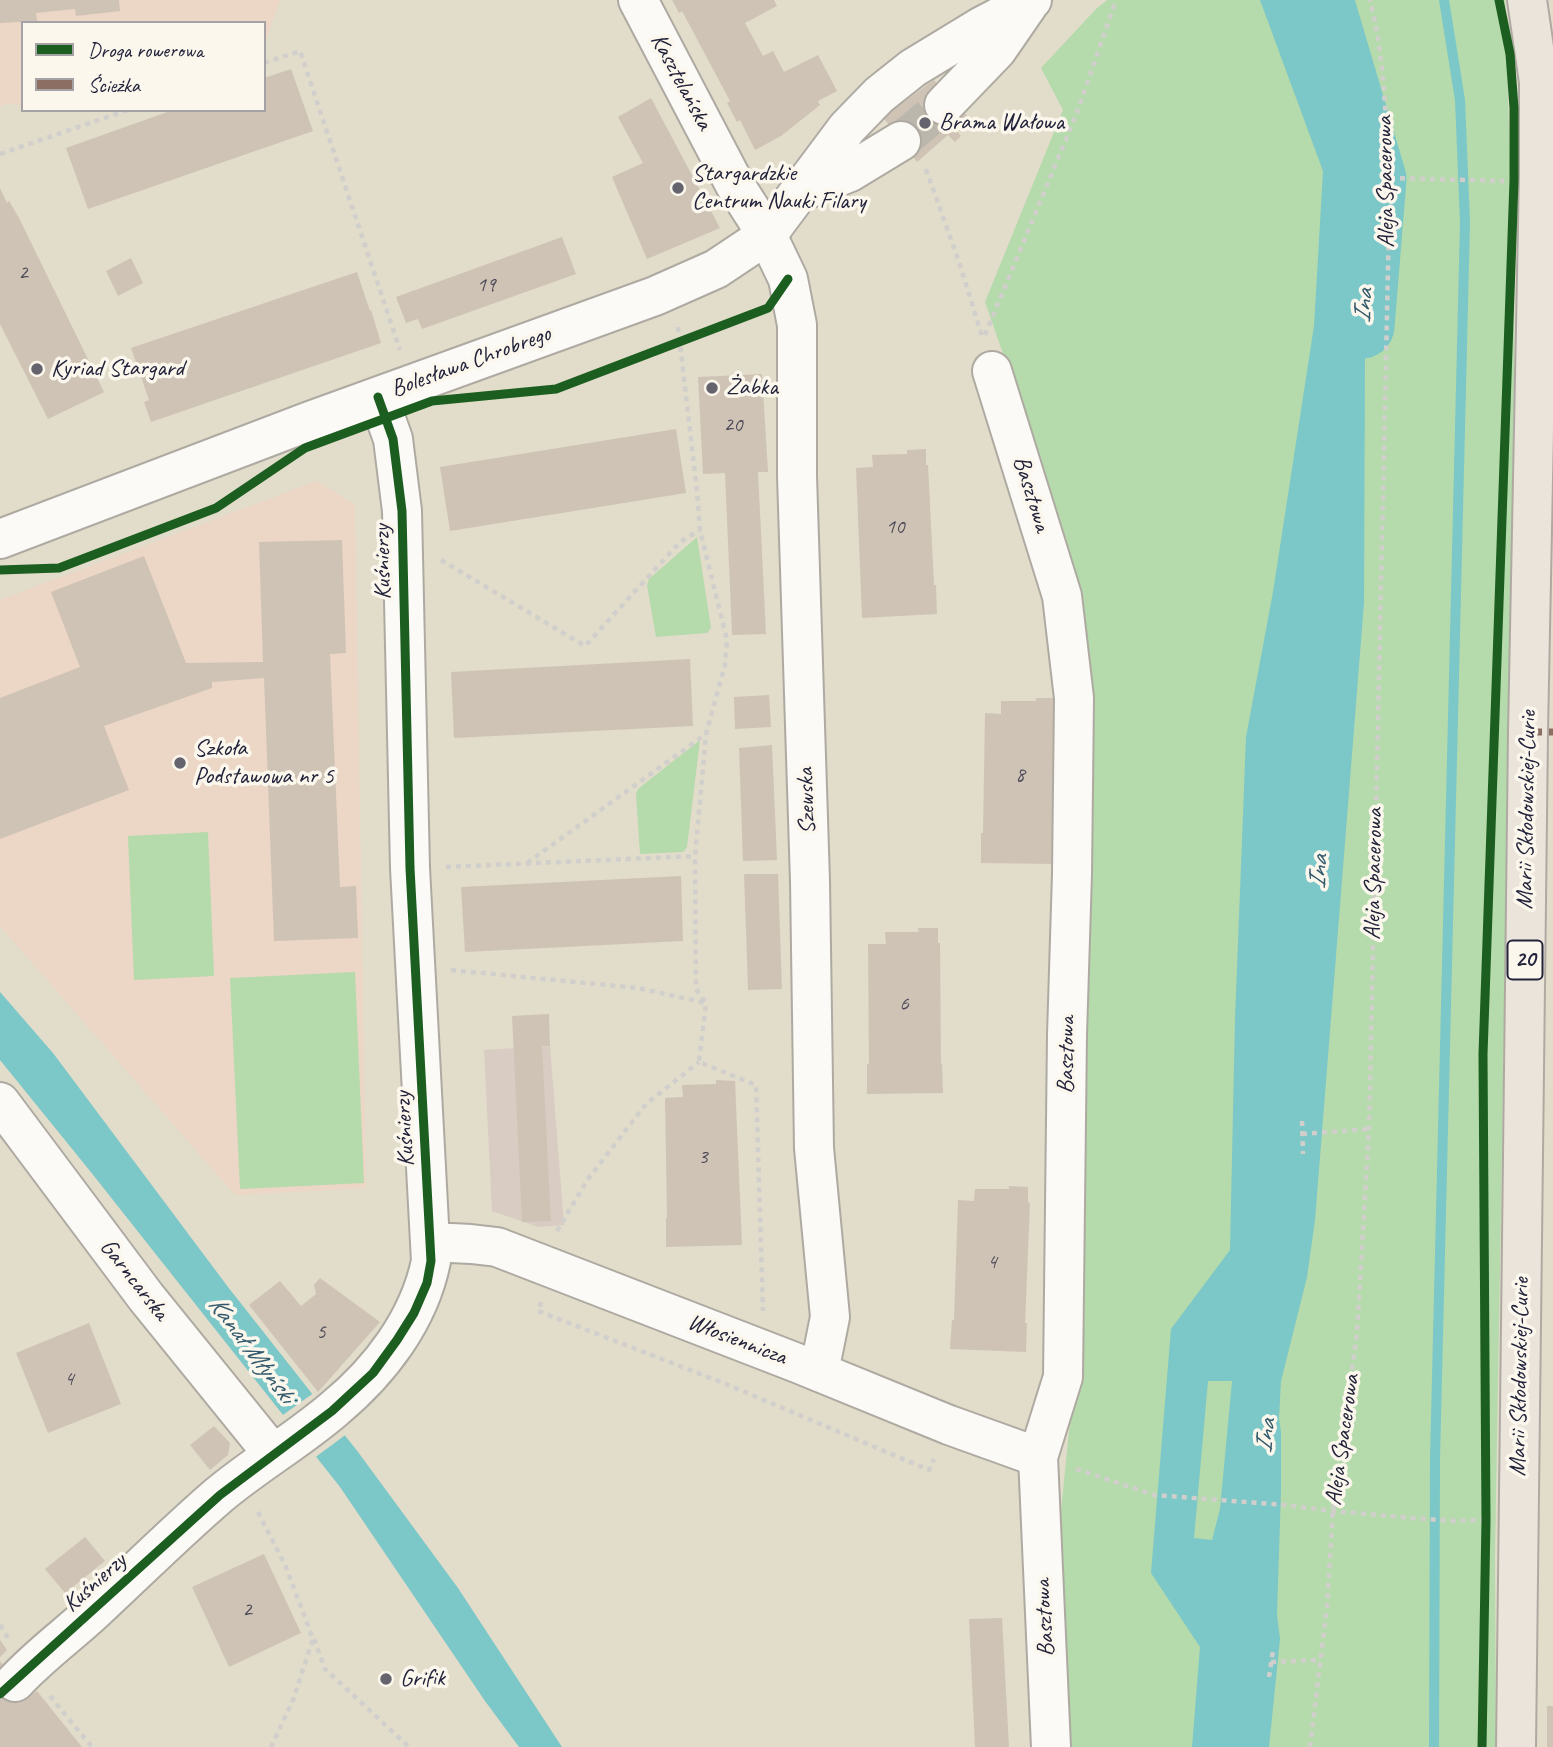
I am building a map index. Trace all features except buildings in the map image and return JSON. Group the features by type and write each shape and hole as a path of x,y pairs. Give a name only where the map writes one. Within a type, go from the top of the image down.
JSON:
{"main road":[{"name":"Marii Skłodowskiej-Curie","path":"1516,1747 1528,732 1546,176 1539,82 1527,0"}],"street":[{"name":"Kasztelańska","path":"638,0 735,185 767,235"},
{"name":"Bolesława Chrobrego","path":"944,105 997,50 1032,0"},
{"name":"Bolesława Chrobrego","path":"0,539 655,296 716,269 767,235 847,128 879,95 913,68 982,26 1032,0"},
{"path":"800,192 850,172 901,141"},
{"name":"Szewska","path":"767,235 788,279 797,325 797,476 810,894 814,1148 830,1317 819,1372"},
{"name":"Basztowa","path":"992,371 1062,596 1074,698 1072,874 1066,1035 1063,1377 1038,1457 1051,1747"},
{"name":"Kuśnierzy","path":"31,1688 27,1669 220,1495 332,1411 373,1373 414,1313 427,1283 431,1261 410,869 402,511 393,439 377,397"},
{"name":"Garncarska","path":"0,1102 146,1297 281,1448"},
{"name":"Włosiennicza","path":"430,1242 497,1247 949,1425 1038,1457"}],"path":[{"path":"926,169 983,340 1076,115 1116,0"},
{"path":"266,62 300,51 400,351"},
{"path":"0,154 122,112"},
{"path":"1390,178 1485,179"},
{"path":"555,1235 588,1180 646,1104 699,1062 706,1003 696,989 695,856 706,734 724,665 727,640 700,530 678,326"},
{"path":"668,347 693,337"},
{"path":"431,554 585,646 680,542 700,530"},
{"path":"527,864 706,734"},
{"path":"410,869 695,856"},
{"path":"443,969 638,988 706,1003"},
{"path":"699,1062 756,1085 763,1316"},
{"path":"1302,1121 1303,1154"},
{"path":"1302,1134 1369,1129"},
{"path":"542,1298 538,1311 726,1384 929,1470 937,1451"},
{"path":"1038,1457 1154,1495 1454,1521"},
{"path":"1485,1506 1485,1534"},
{"path":"257,1511 286,1567 325,1669 409,1747"},
{"path":"271,1747 293,1700 313,1639"},
{"path":"1269,1677 1273,1650"},
{"path":"1271,1662 1320,1660"},
{"path":"31,1688 92,1747"}],"shaded area":[{"path":"0,0 280,0 266,38 266,21 21,21 21,106 9,103 0,107"},
{"name":"Szkoła Podstawowa nr 5","path":"317,481 355,505 366,1188 235,1195 0,926 0,600"},
{"path":"550,1046 564,1225 538,1227 492,1211 484,1050"}],"green space":[{"path":"1107,0 1505,0 1515,390 1495,1557 1496,1747 1067,1747 1058,1541 1071,1411 1085,614 985,302 1063,110 1041,68"},
{"path":"697,537 711,628 707,633 656,637 647,585 649,579"},
{"path":"700,740 687,847 683,852 640,854 636,794 638,789"},
{"path":"208,832 214,976 134,980 128,836"},
{"path":"355,972 364,1183 240,1189 230,978"}],"water":[{"path":"1260,0 1349,0 1374,128 1365,355 1364,603 1315,1220 1307,1277 1281,1381 1277,1615 1280,1639 1269,1747 1192,1747 1200,1647 1151,1573 1171,1329 1230,1250 1235,1019 1246,737 1273,592 1314,326 1323,171","holes":["1208,1381 1232,1381 1220,1509 1212,1540 1194,1538"]},
{"name":"Kanał Młyński","path":"0,992 53,1053 228,1287 358,1452 458,1588 562,1747 519,1747 340,1487 0,1060"}],"pier":[{"path":"315,1392 348,1433 313,1459 280,1417"}],"waterway":[{"name":"Ina","path":"1321,0 1374,179 1362,326"},
{"path":"1434,1747 1435,1459 1465,222 1460,100 1444,0"}],"tunnel":[{"path":"901,141 944,105"}],"marked path":[{"path":"1528,732 1553,732"}],"cycle path":[{"path":"1482,1747 1486,1520 1483,1054 1514,181 1514,108 1510,54 1499,0"},
{"path":"0,570 59,568 216,508 305,448 432,401 556,389 768,308 788,279"},
{"path":"0,1694 220,1495 332,1411 373,1373 414,1313 427,1283 431,1261 410,868 402,511 393,439 378,397"}],"place":[{"name":"Brama Wałowa","path":"925,123"},
{"name":"Stargardzkie Centrum Nauki Filary","path":"678,188"},
{"name":"Kyriad Stargard","path":"37,369"},
{"name":"Żabka","path":"712,388"},
{"name":"Szkoła Podstawowa nr 5","path":"180,763"},
{"name":"Grifik","path":"386,1679"}]}
